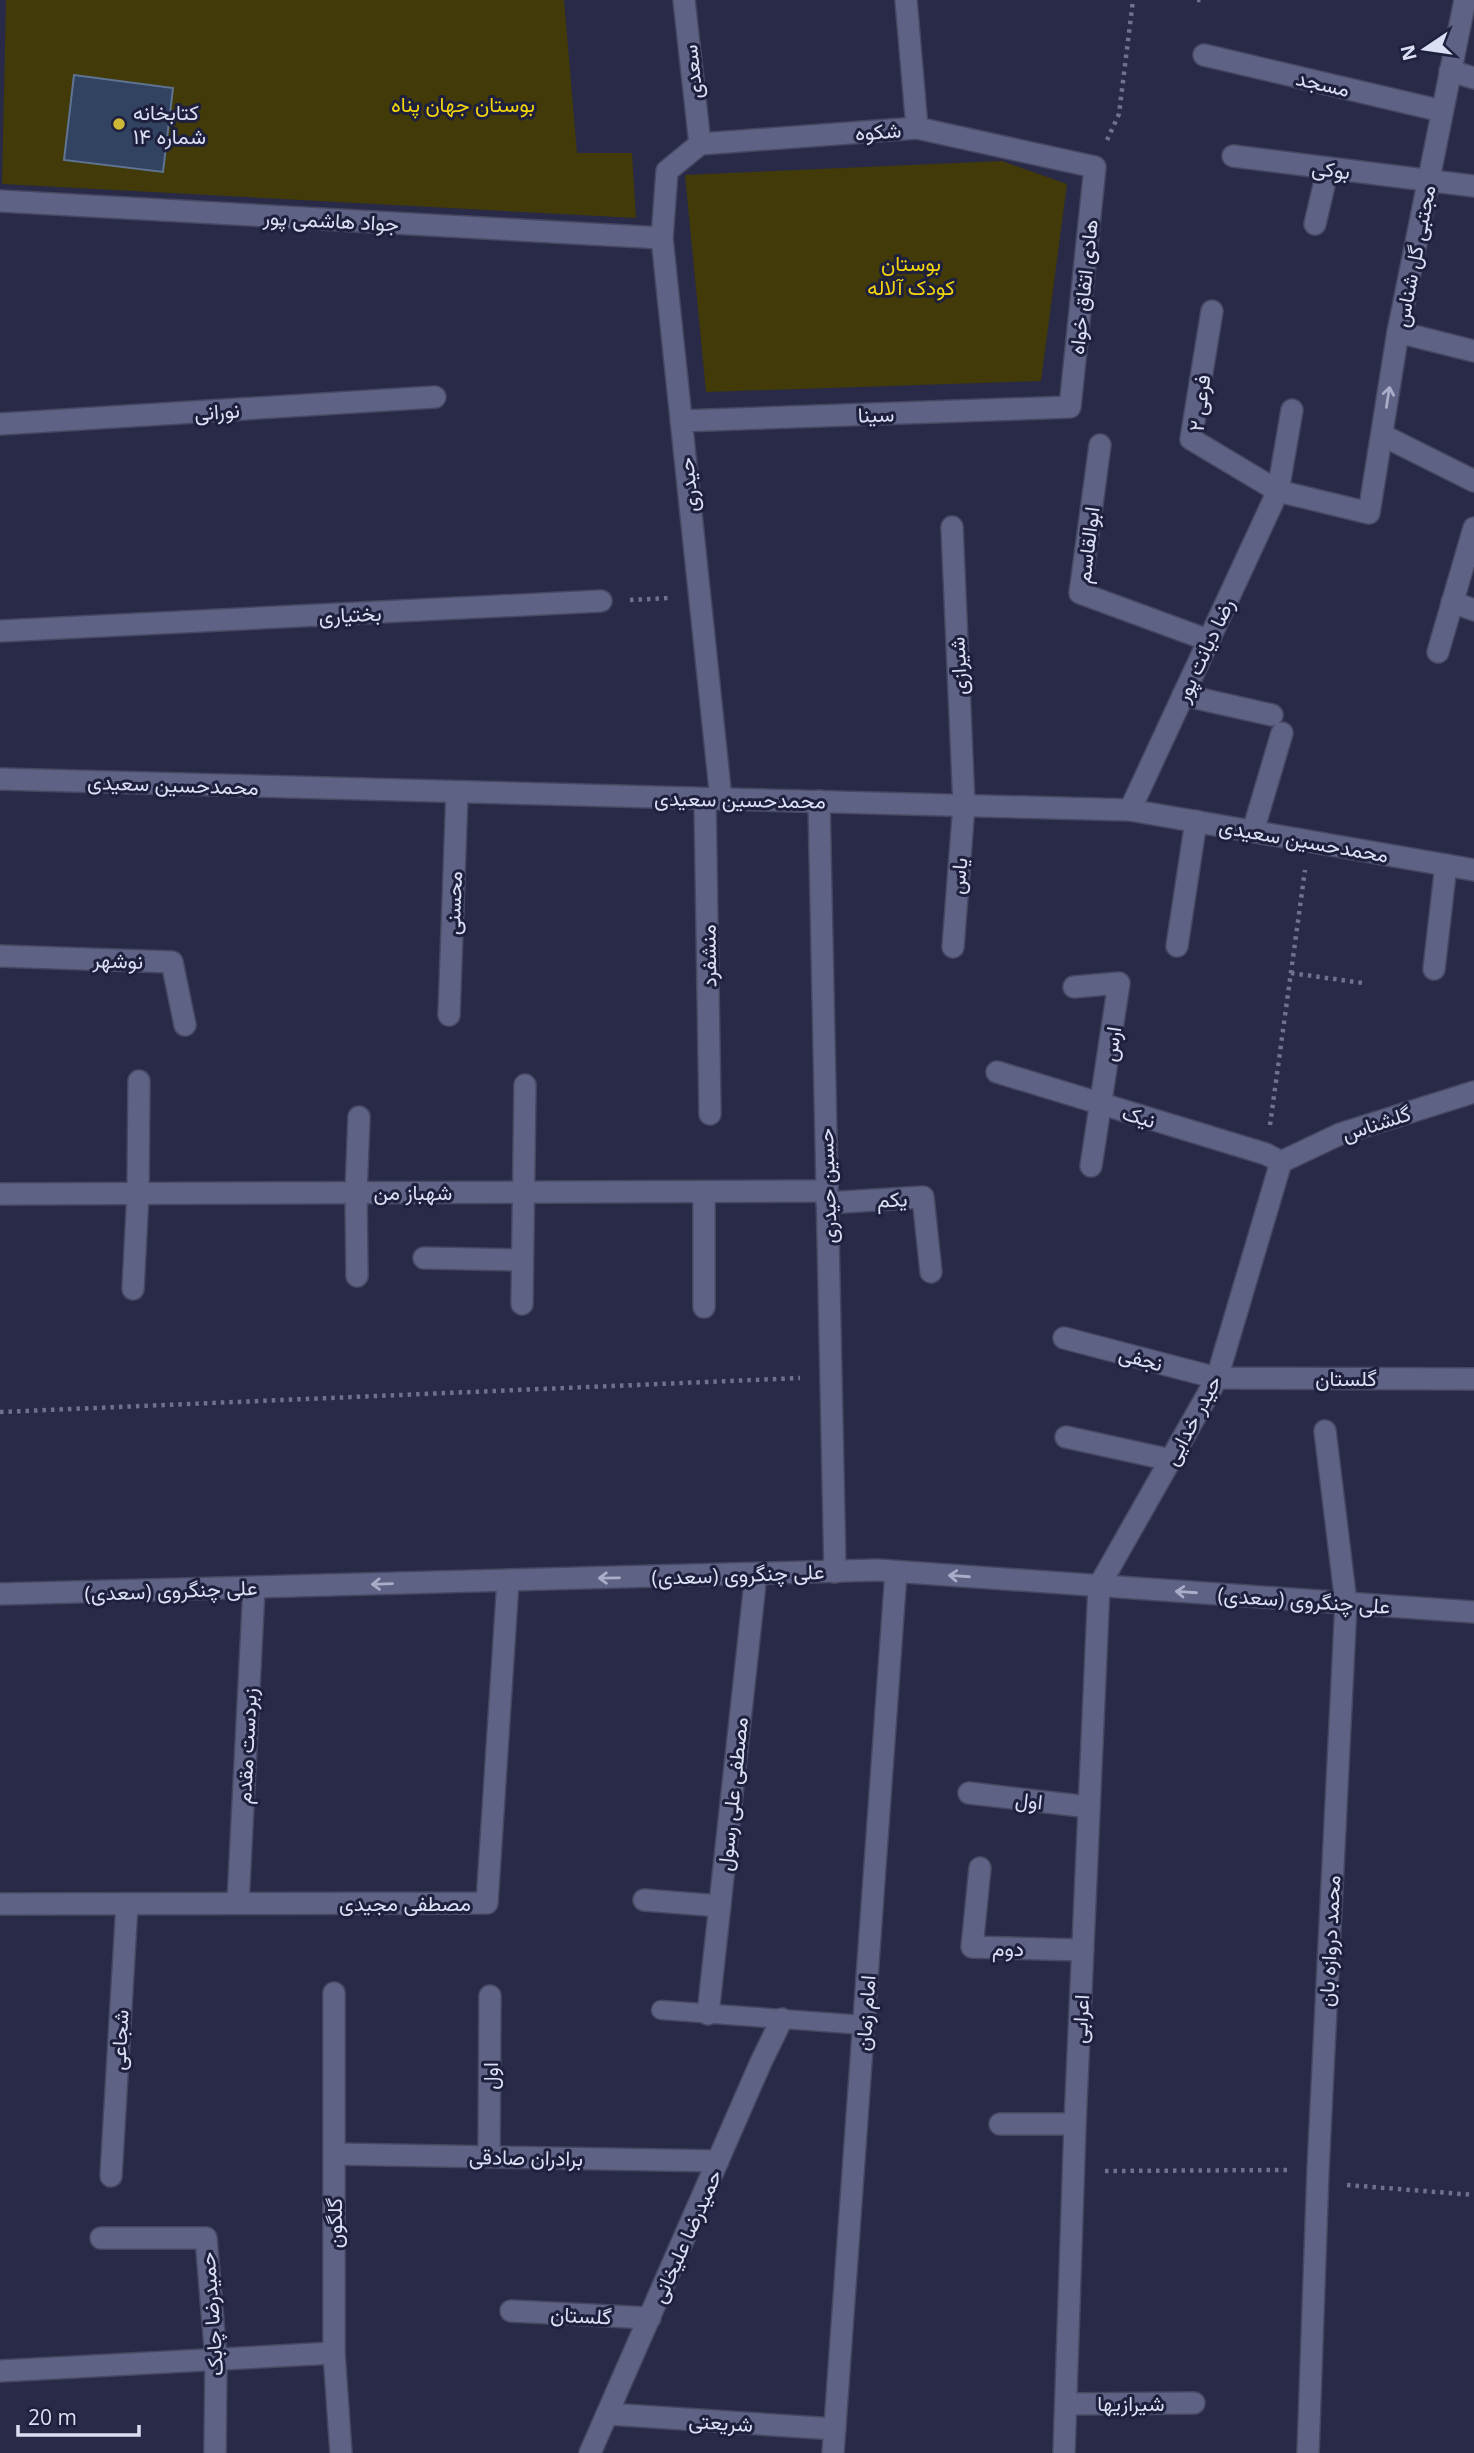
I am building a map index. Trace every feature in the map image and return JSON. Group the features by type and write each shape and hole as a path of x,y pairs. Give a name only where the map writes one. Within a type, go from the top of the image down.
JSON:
{"street":[{"name":"سعدی","path":"684,0 700,144"},
{"path":"906,0 916,128"},
{"name":"مجتبی گل شناس","path":"1278,491 1369,513 1398,332 1465,0"},
{"name":"مسجد","path":"1204,55 1442,111"},
{"path":"1450,71 1474,78"},
{"name":"شکوه","path":"700,144 916,128 1096,167"},
{"name":"حیدری","path":"700,144 667,171 662,238 700,597 713,799"},
{"name":"بوکی","path":"1233,156 1474,186"},
{"name":"هادی اتفاق خواه","path":"1070,407 1096,167"},
{"path":"1315,224 1328,168"},
{"name":"جواد هاشمی پور","path":"0,201 662,238"},
{"name":"فرعی ۲","path":"1212,311 1191,439 1278,491"},
{"path":"1398,332 1474,351"},
{"name":"نورانی","path":"0,424 435,397"},
{"name":"سینا","path":"681,421 1070,407"},
{"name":"رضا دیانت پور","path":"1130,810 1278,491 1292,410"},
{"path":"1382,435 1474,481"},
{"name":"ابوالقاسم","path":"1100,444 1080,593 1208,640"},
{"name":"شیرازی","path":"952,527 964,805"},
{"path":"1438,652 1474,528"},
{"name":"بختیاری","path":"0,631 601,601"},
{"path":"1452,602 1474,610"},
{"path":"1183,695 1277,724 1253,831"},
{"name":"محمدحسین سعیدی","path":"0,779 1130,810 1474,870"},
{"name":"محسنی","path":"449,1015 457,792"},
{"name":"منشفرد","path":"710,1114 713,799"},
{"name":"حسین حیدری","path":"819,801 835,1572"},
{"name":"یاس","path":"953,947 964,805"},
{"path":"1177,946 1196,821"},
{"path":"1434,969 1446,865"},
{"name":"نوشهر","path":"0,956 172,962 186,1025"},
{"name":"ارس","path":"1074,988 1119,983 1091,1166"},
{"name":"نیک","path":"997,1072 1274,1158"},
{"path":"133,1289 138,1194 139,1081"},
{"path":"522,1304 525,1085"},
{"name":"گلشناس","path":"1274,1158 1340,1133 1474,1092"},
{"path":"357,1276 359,1117"},
{"name":"حیدر خدایی","path":"1099,1586 1217,1378 1274,1158"},
{"path":"704,1192 704,1307"},
{"name":"شهباز من","path":"0,1194 704,1192 827,1197"},
{"name":"یکم","path":"827,1197 923,1197 931,1272"},
{"path":"424,1258 522,1260"},
{"name":"نجفی","path":"1064,1338 1217,1378"},
{"name":"گلستان","path":"1217,1378 1474,1379"},
{"name":"محمد دروازه بان","path":"1308,2453 1318,2171 1346,1603 1325,1431"},
{"path":"1066,1437 1171,1460"},
{"name":"علی چنگروی (سعدی)","path":"0,1594 877,1570 1474,1612"},
{"name":"امام زمان","path":"834,2453 896,1572"},
{"name":"مصطفی علی رسول","path":"708,2014 756,1574"},
{"name":"مصطفی مجیدی","path":"0,1904 487,1903 508,1581"},
{"name":"اعرابی","path":"1065,2453 1073,2174 1099,1586"},
{"name":"زبردست مقدم","path":"238,1903 254,1588"},
{"name":"اول","path":"969,1793 1089,1807"},
{"name":"دوم","path":"980,1867 972,1947 1083,1950"},
{"path":"644,1900 720,1906"},
{"name":"شجاعی","path":"111,2176 127,1904"},
{"name":"گلگون","path":"334,1993 334,2353 341,2453"},
{"name":"اول","path":"489,2156 491,1996"},
{"name":"حمیدرضا علیخانی","path":"590,2453 761,2062 782,2020"},
{"path":"1000,2124 1075,2124"},
{"name":"برادران صادقی","path":"334,2154 718,2161"},
{"name":"حمیدرضا چابک","path":"101,2238 206,2238 216,2359 215,2453"},
{"name":"گلستان","path":"511,2311 650,2318"},
{"path":"0,2371 334,2353"},
{"name":"شیرازیها","path":"1068,2404 1194,2403"},
{"name":"شریعتی","path":"608,2414 835,2429"}],"lane":[{"path":"661,2010 864,2025"}],"path":[{"path":"1096,167 1119,114 1133,0"},
{"path":"1197,0 1203,0"},
{"path":"601,601 700,597"},
{"path":"1274,1158 1291,973 1310,841"},
{"path":"1291,973 1363,983"},
{"path":"0,1412 831,1376"},
{"path":"1073,2174 1110,2170 1318,2171 1346,2185 1474,2195"}],"green space":[{"name":"بوستان جهان پناه","path":"6,0 564,0 577,153 632,153 636,218 2,184"},
{"name":"بوستان کودک آلاله","path":"1002,161 1067,184 1041,381 706,392 685,175"}],"building":[{"name":"کتابخانه شماره ۱۴","path":"74,75 173,88 163,172 64,160"}],"place":[{"name":"کتابخانه شماره ۱۴","path":"119,124"}]}
